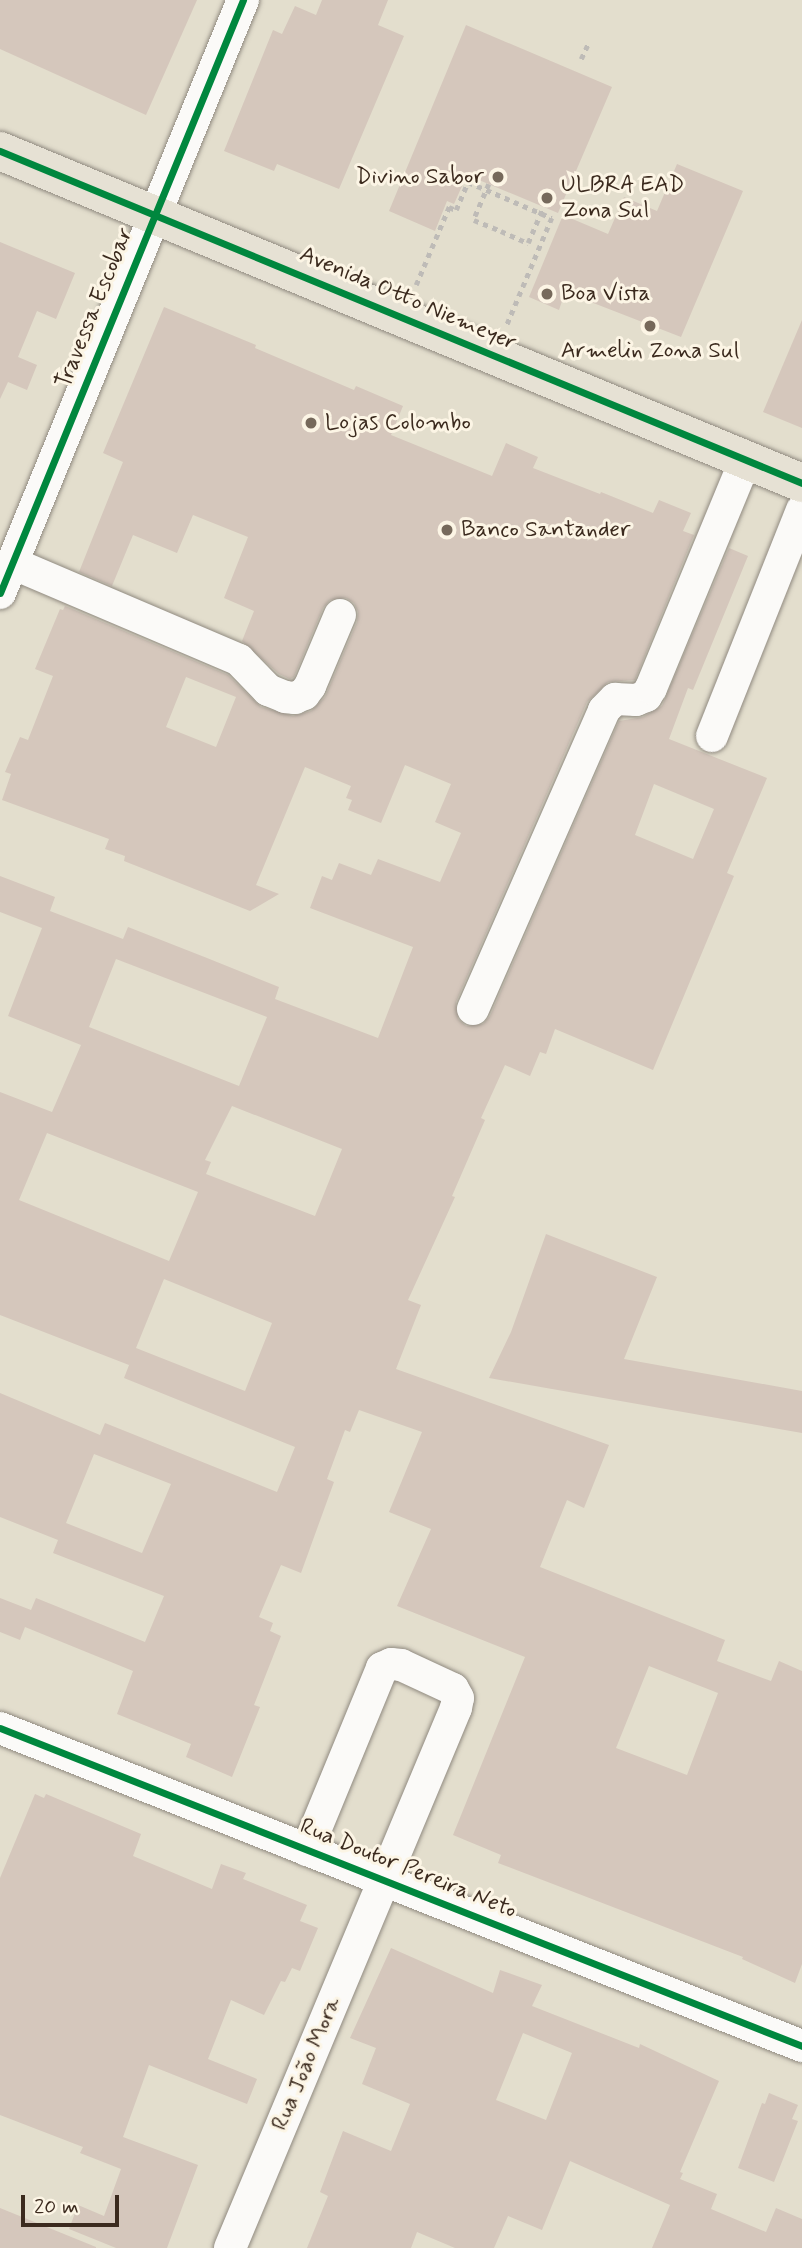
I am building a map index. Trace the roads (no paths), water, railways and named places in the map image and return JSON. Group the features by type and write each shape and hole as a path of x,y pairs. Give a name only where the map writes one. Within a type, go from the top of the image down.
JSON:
{"main road":[{"name":"Avenida Otto Niemeyer","path":"0,150 802,483"}],"street":[{"name":"Travessa Escobar","path":"0,593 243,0"},
{"path":"473,1009 604,710 615,699 636,700 646,696 651,688 746,461"},
{"path":"712,736 802,510"},
{"path":"12,563 239,660 268,690 285,697 295,698 304,694 310,686 340,615"},
{"name":"Rua João Mora","path":"230,2248 456,1708 458,1698 446,1683 401,1665 391,1664 382,1668 376,1676 307,1850"},
{"name":"Rua Doutor Pereira Neto","path":"0,1728 802,2046"}],"place":[{"name":"Divino Sabor","path":"498,177"},
{"name":"ULBRA EAD Zona Sul","path":"547,198"},
{"name":"Boa Vista","path":"547,294"},
{"name":"Armelin Zona Sul","path":"650,326"},
{"name":"Lojas Colombo","path":"311,423"},
{"name":"Banco Santander","path":"447,530"}]}
